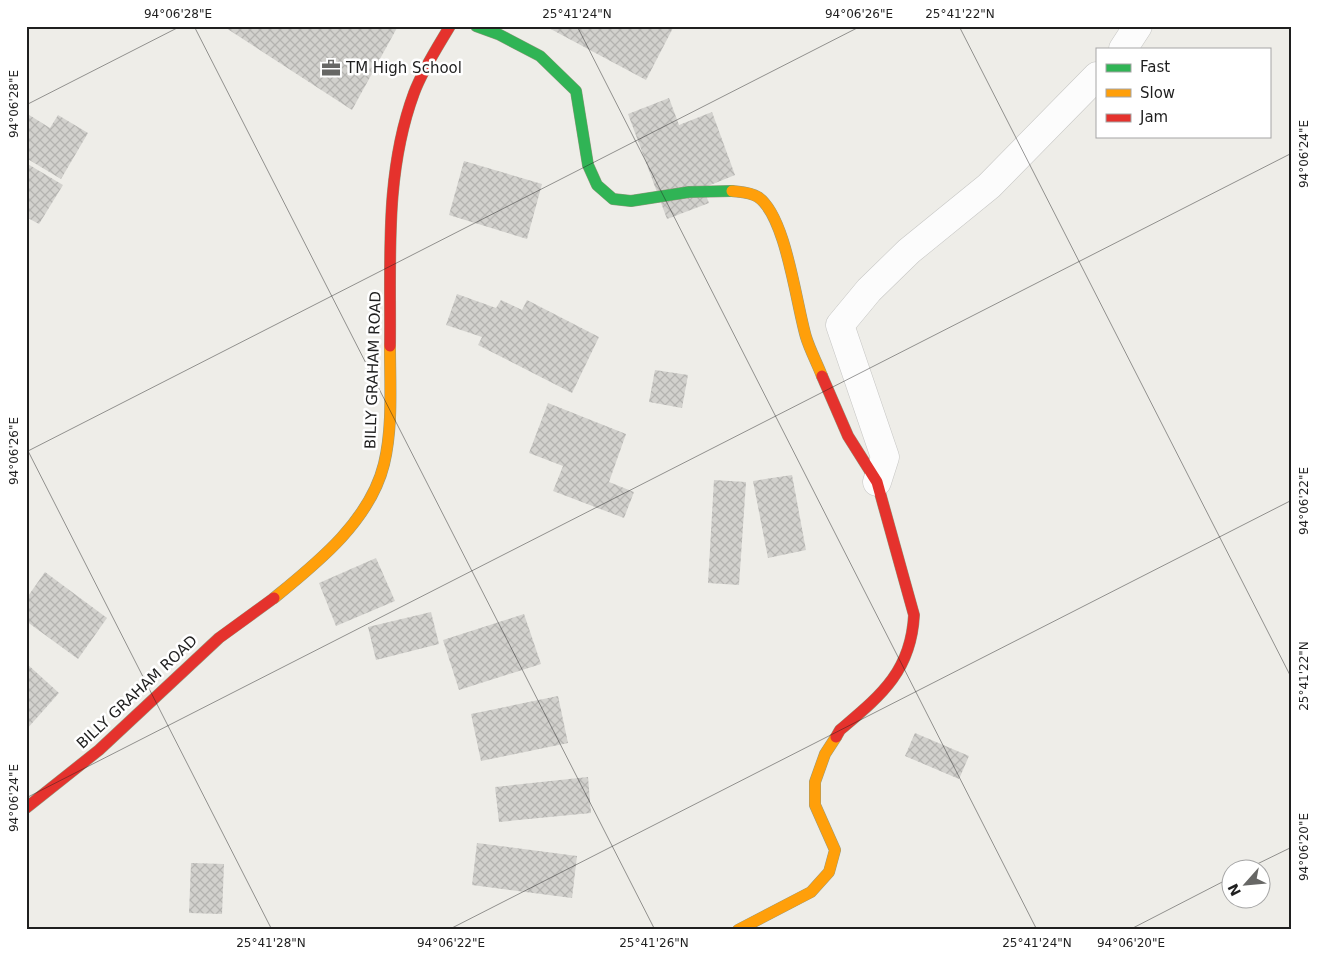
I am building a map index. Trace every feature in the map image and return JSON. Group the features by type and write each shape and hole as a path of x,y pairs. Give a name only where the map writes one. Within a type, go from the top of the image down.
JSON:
{"street":[{"name":"BILLY GRAHAM ROAD","path":"26,808 58,786 215,641 271,600 306,570 356,522 376,491 384,464 389,410 392,204 400,143 414,94 450,26"},
{"path":"476,26 498,34 540,56 576,91 588,165 597,186 613,199 631,201 689,192 723,190 745,192 758,197 772,213 782,238 806,338 848,436 877,482 906,581 914,615 913,636 897,674 881,694 840,730 825,754 815,782 815,805 835,850 829,872 811,892 738,930"},
{"path":"1124,48 1138,26"},
{"path":"877,482 885,457 840,325 869,290 909,252 989,186 1096,77"}],"building":[{"name":"TM High School","path":"223,26 398,26 352,110"},
{"path":"545,26 674,26 646,80"},
{"path":"669,98 679,125 712,112 735,175 703,188 709,203 667,219 628,114"},
{"path":"26,113 50,128 58,115 88,133 61,179 26,158"},
{"path":"464,161 542,184 527,239 449,215"},
{"path":"26,163 63,185 39,224 26,217"},
{"path":"457,294 496,308 501,300 522,310 527,300 599,337 572,393 478,345 482,337 446,325"},
{"path":"655,370 688,375 682,408 649,402"},
{"path":"548,403 626,434 609,482 634,492 624,518 553,491 563,466 529,453"},
{"path":"792,475 806,550 768,558 753,481"},
{"path":"714,480 746,482 739,585 708,583"},
{"path":"376,558 395,601 336,626 319,583"},
{"path":"45,572 107,618 78,659 26,621 26,599"},
{"path":"431,612 439,644 376,660 368,627"},
{"path":"524,614 541,664 459,690 443,640"},
{"path":"26,663 59,693 26,730"},
{"path":"558,696 568,743 481,761 471,714"},
{"path":"915,733 969,756 959,779 905,756"},
{"path":"588,777 591,813 499,822 495,787"},
{"path":"477,843 577,856 572,898 472,885"},
{"path":"191,863 224,864 222,914 189,913"}],"traffic: fast":[{"path":"476,26 498,34 540,56 576,91 588,165 597,185 613,199 631,201 689,192 732,191"}],"traffic: slow":[{"path":"732,191 748,193 758,197 768,207 776,222 789,261 806,337 822,376"},
{"path":"274,598 340,539 367,504 377,485 384,464 389,435 390,346"},
{"path":"738,930 811,892 829,872 835,850 815,805 815,782 825,754 836,737"}],"traffic: jam":[{"path":"390,346 391,218 393,186 398,155 404,124 414,93 430,59 450,26"},
{"path":"822,376 848,436 877,482 914,615 912,635 900,667 880,694 840,730 836,737"},
{"path":"26,808 99,750 219,638 274,598"}],"place":[{"name":"TM High School","path":"331,68"}]}
